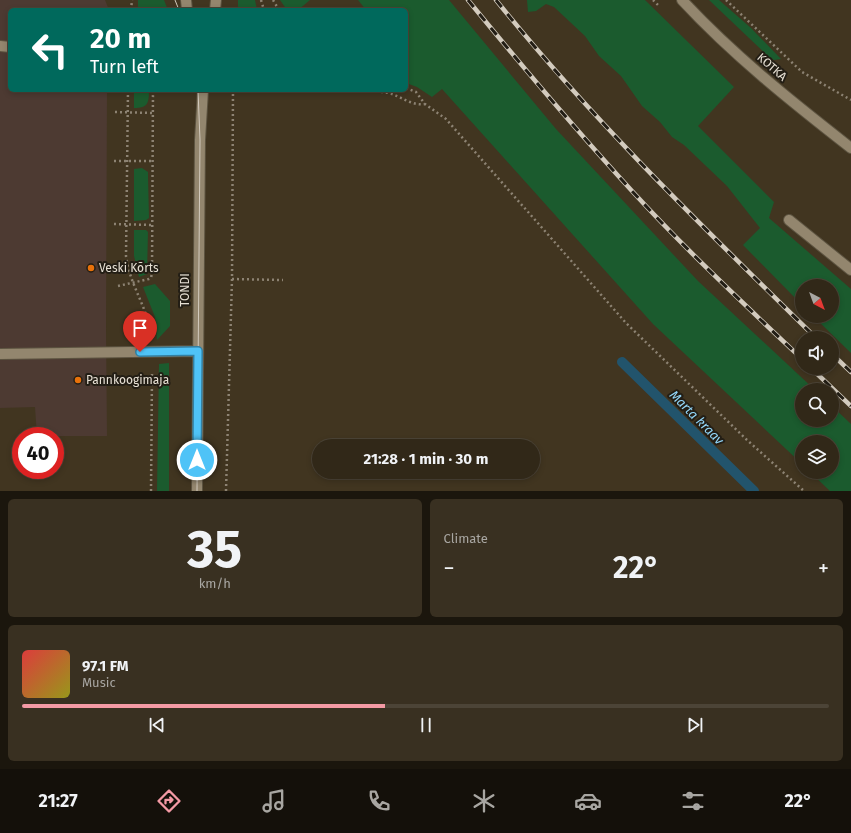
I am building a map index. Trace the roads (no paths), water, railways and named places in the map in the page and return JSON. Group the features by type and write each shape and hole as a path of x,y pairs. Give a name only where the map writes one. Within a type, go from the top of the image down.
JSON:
{"street":[{"name":"KOTKA","path":"682,0 745,61 793,102 851,148"},
{"name":"TONDI","path":"197,491 200,140 203,92"},
{"path":"789,220 851,270"},
{"path":"0,354 198,351"}],"waterway":[{"name":"Marta kraav","path":"622,362 754,491"}],"tram line":[{"path":"175,0 178,8"},
{"path":"197,491 200,140 198,92"}],"railway":[{"path":"468,0 548,97 652,213 694,256 795,352"},
{"path":"496,0 571,89 651,174 809,331"},
{"path":"839,361 851,372"},
{"path":"818,375 851,406"}],"place":[{"name":"Veski Kõrts","path":"91,268"},
{"name":"Pannkoogimaja","path":"78,380"}]}
